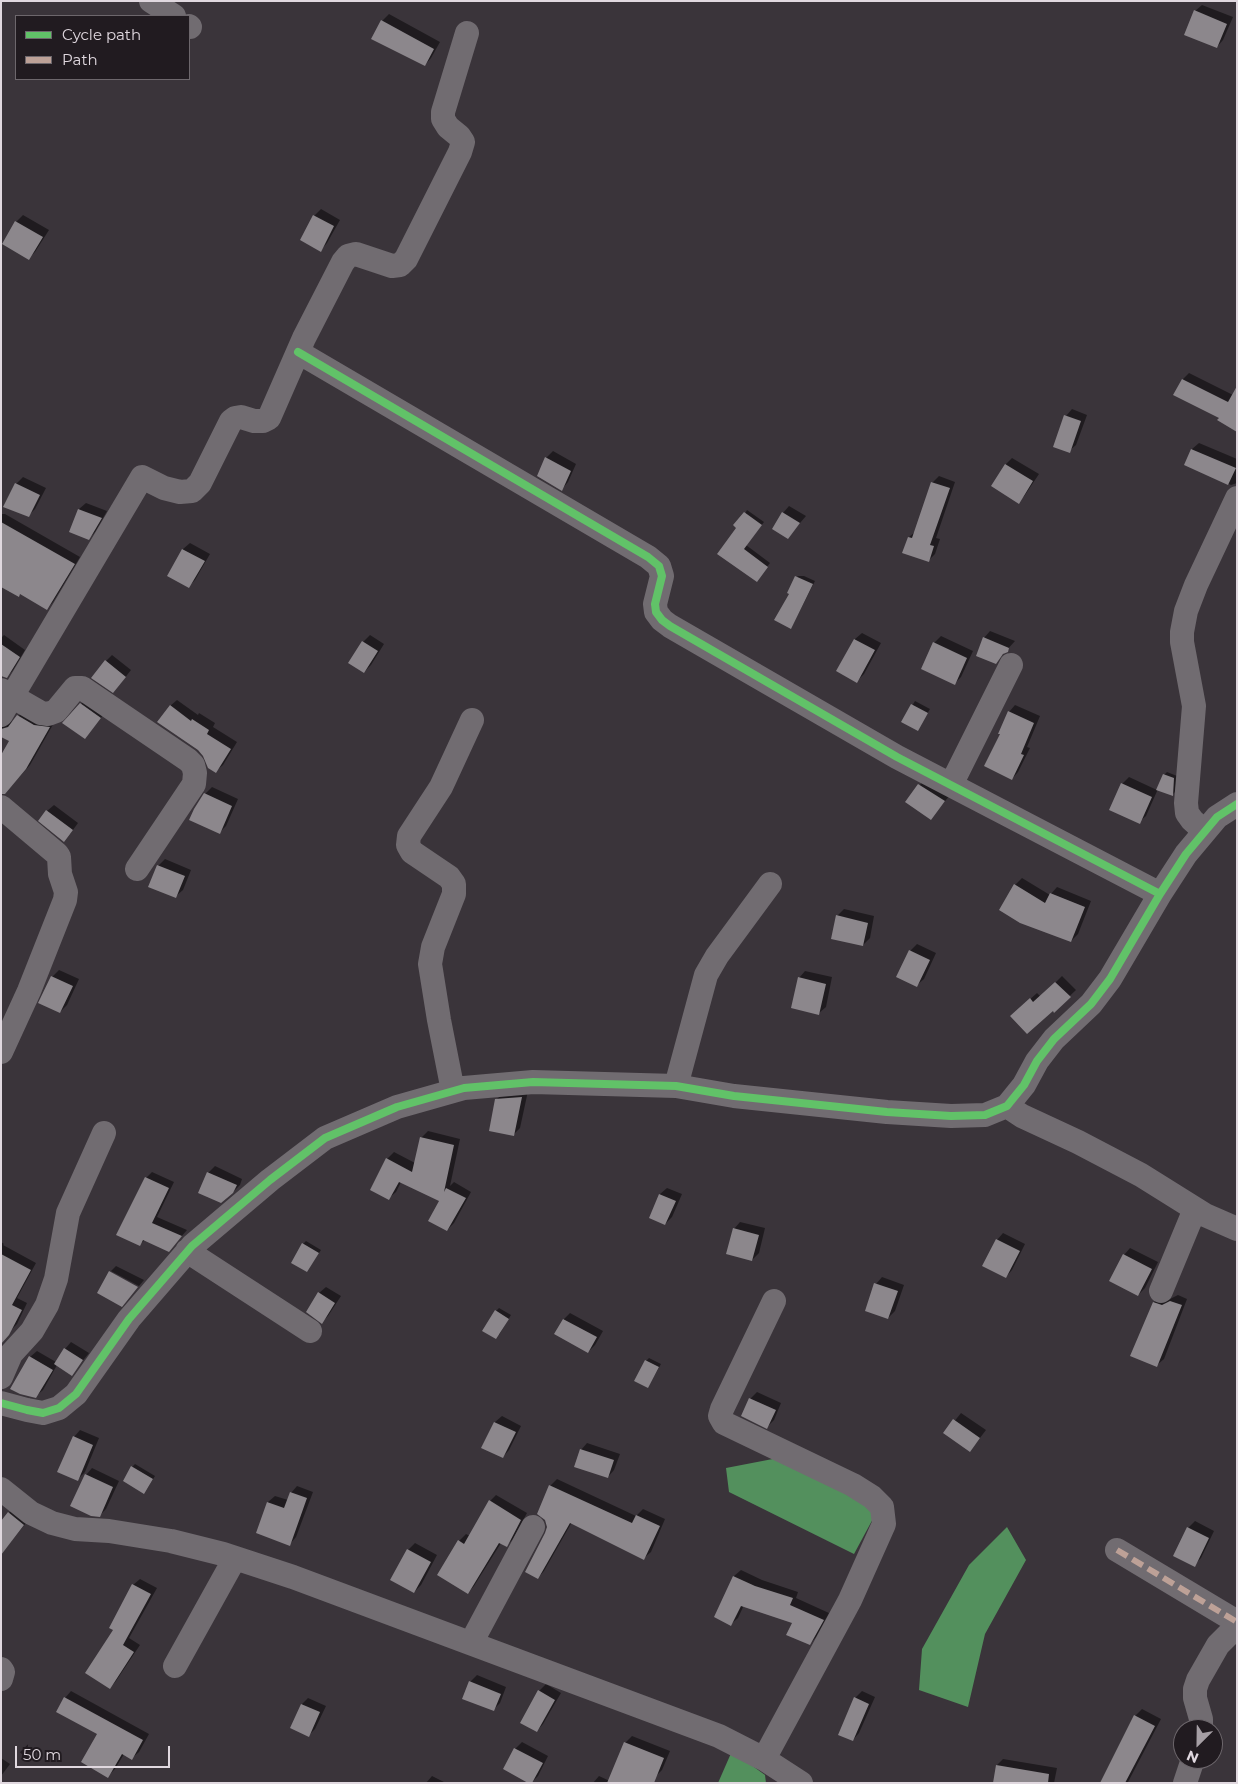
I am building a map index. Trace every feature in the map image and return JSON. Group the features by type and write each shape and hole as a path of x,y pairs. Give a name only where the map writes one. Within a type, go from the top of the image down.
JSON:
{"street":[{"path":"151,1 172,15"},
{"path":"137,869 194,784 196,773 193,765 82,688 75,688 56,711 48,714 5,701 142,477 164,488 180,492 192,491 200,483 231,421 241,416 254,421 263,421 269,418 298,352 343,262 348,256 356,254 392,266 400,265 406,259 460,152 463,142 448,127 443,119 443,112 467,33"},
{"path":"298,352 648,557 659,566 662,576 655,604 656,612 666,623 897,757 1160,894"},
{"path":"1204,831 1187,813 1186,803 1194,706 1182,642 1182,632 1186,611 1196,585 1237,498"},
{"path":"951,785 1011,665"},
{"path":"453,1091 430,964 433,947 454,894 454,884 449,878 412,852 408,845 409,836 441,787 472,720"},
{"path":"1,1403 43,1412 60,1408 76,1394 129,1319 187,1251 270,1180 325,1138 397,1107 464,1088 533,1082 676,1086 734,1096 877,1111 951,1116 985,1115 1007,1106 1024,1085 1037,1061 1054,1039 1091,1004 1110,979 1186,854 1217,817 1237,804"},
{"path":"1,807 57,854 59,857 60,874 66,892 65,900 29,990 2,1052"},
{"path":"676,1086 706,975 717,956 770,884"},
{"path":"1007,1106 1022,1116 1078,1142 1141,1175 1195,1209 1237,1229"},
{"path":"1,1377 12,1354 32,1331 47,1305 56,1279 68,1213 104,1133"},
{"path":"1161,1291 1195,1209"},
{"path":"187,1251 310,1331"},
{"path":"764,1759 850,1600 884,1524 882,1507 872,1497 853,1485 724,1423 720,1416 774,1301"},
{"path":"3,1494 31,1513 52,1523 74,1529 109,1531 171,1541 293,1576 719,1736 764,1759 801,1783"},
{"path":"471,1643 533,1527"},
{"path":"1117,1550 1237,1624 1218,1646 1198,1680 1196,1698 1201,1719"},
{"path":"175,1666 235,1558"},
{"path":"1,1668 3,1672 1,1680"},
{"path":"1185,1783 1190,1769"}],"shaded area":[{"path":"783,1457 847,1489 875,1515 854,1554 729,1492 726,1468"},
{"path":"1007,1527 1026,1560 985,1634 968,1707 919,1690 922,1649 969,1565"},
{"path":"732,1751 765,1775 766,1783 718,1783"}],"building":[{"path":"1194,10 1227,24 1217,48 1184,35"},
{"path":"381,20 434,49 425,66 371,39"},
{"path":"313,215 334,226 321,252 300,240"},
{"path":"15,221 43,237 29,260 2,244"},
{"path":"1182,379 1228,402 1237,386 1237,432 1217,420 1219,418 1173,395"},
{"path":"1064,415 1081,421 1070,453 1053,447"},
{"path":"1191,449 1236,468 1228,485 1184,465"},
{"path":"545,457 571,471 562,491 537,476"},
{"path":"1005,464 1033,481 1019,504 991,486"},
{"path":"931,482 950,488 930,545 934,546 929,562 902,553 908,537 912,538"},
{"path":"15,483 40,495 29,517 3,507"},
{"path":"78,509 102,518 89,540 69,532"},
{"path":"744,512 762,525 744,549 768,567 757,582 717,554 736,528 733,525"},
{"path":"782,512 800,523 788,539 772,529"},
{"path":"1,522 75,564 47,610 20,594 19,597 1,587"},
{"path":"182,549 205,561 189,588 167,576"},
{"path":"795,576 813,584 791,629 774,620 789,594 787,593"},
{"path":"983,637 1009,648 1008,652 1003,654 996,664 976,656"},
{"path":"854,639 875,650 857,683 836,671"},
{"path":"362,641 378,651 364,673 348,663"},
{"path":"933,642 967,658 955,685 921,669"},
{"path":"1,644 20,657 7,678 1,676"},
{"path":"105,660 126,677 113,693 91,678"},
{"path":"80,703 101,718 85,739 62,723"},
{"path":"911,704 928,713 918,731 901,722"},
{"path":"170,705 191,721 192,719 209,730 207,734 231,749 216,773 208,768 198,750 157,722"},
{"path":"1008,711 1034,723 1021,754 1024,755 1012,780 984,766 1000,734 998,734"},
{"path":"17,715 34,725 50,727 26,769 5,794 1,794 1,755 9,741 1,737 1,729 8,727"},
{"path":"1163,774 1174,778 1173,796 1156,790"},
{"path":"1121,783 1152,797 1140,824 1109,810"},
{"path":"918,784 945,801 931,820 905,802"},
{"path":"204,793 232,806 220,834 189,820"},
{"path":"46,810 73,830 64,842 38,821"},
{"path":"157,865 185,876 176,898 148,887"},
{"path":"1014,884 1045,903 1050,893 1085,907 1071,942 1020,923 999,910"},
{"path":"836,915 868,923 863,946 831,939"},
{"path":"909,950 930,960 917,987 896,977"},
{"path":"51,976 73,986 60,1013 38,1003"},
{"path":"798,977 826,984 819,1015 791,1008"},
{"path":"1055,982 1071,997 1027,1034 1010,1016 1030,998 1033,1002"},
{"path":"522,1097 514,1136 489,1131 495,1099"},
{"path":"420,1137 454,1145 444,1192 446,1188 466,1198 447,1231 428,1221 439,1201 399,1182 389,1200 370,1190 386,1158 412,1172"},
{"path":"207,1172 237,1185 233,1193 221,1203 198,1193"},
{"path":"145,1177 169,1188 152,1223 182,1236 169,1252 143,1240 140,1246 116,1235"},
{"path":"659,1194 676,1201 665,1225 649,1218"},
{"path":"733,1228 759,1235 752,1261 726,1254"},
{"path":"996,1239 1020,1251 1006,1278 982,1266"},
{"path":"302,1243 319,1253 307,1272 291,1263"},
{"path":"1,1254 31,1270 12,1305 22,1310 9,1335 1,1344"},
{"path":"1123,1254 1152,1269 1138,1296 1109,1281"},
{"path":"109,1271 138,1287 122,1307 97,1293"},
{"path":"874,1283 898,1291 888,1319 865,1311"},
{"path":"318,1292 335,1303 322,1324 306,1312"},
{"path":"1170,1301 1182,1305 1157,1367 1130,1356 1153,1302 1162,1305"},
{"path":"495,1310 509,1319 496,1339 482,1331"},
{"path":"563,1319 597,1337 588,1353 554,1334"},
{"path":"64,1348 83,1360 72,1376 54,1364"},
{"path":"29,1356 53,1370 36,1398 10,1389"},
{"path":"645,1360 659,1367 648,1388 634,1381"},
{"path":"749,1398 776,1410 767,1429 741,1416"},
{"path":"953,1419 980,1438 970,1452 943,1433"},
{"path":"494,1422 516,1432 503,1458 481,1448"},
{"path":"73,1436 93,1445 78,1481 57,1472"},
{"path":"580,1449 614,1460 608,1478 574,1467"},
{"path":"131,1466 153,1479 144,1494 123,1481"},
{"path":"85,1474 113,1487 100,1517 91,1516 70,1506"},
{"path":"549,1485 632,1523 636,1515 660,1526 644,1560 570,1523 538,1579 525,1572 547,1527 545,1520 537,1514"},
{"path":"290,1492 307,1498 290,1546 256,1533 267,1502 284,1508"},
{"path":"489,1500 521,1520 507,1547 499,1543 468,1594 437,1575 458,1540 464,1544"},
{"path":"8,1512 24,1525 1,1555 1,1521"},
{"path":"1187,1527 1209,1538 1195,1567 1173,1556"},
{"path":"407,1549 431,1562 414,1593 390,1580"},
{"path":"733,1576 755,1586 793,1598 790,1605 824,1620 810,1645 786,1635 792,1623 741,1606 731,1626 714,1617"},
{"path":"132,1584 151,1594 123,1645 134,1652 110,1689 85,1673 113,1630 109,1628"},
{"path":"469,1681 501,1694 494,1711 462,1699"},
{"path":"538,1690 555,1700 537,1732 520,1723"},
{"path":"64,1697 143,1740 132,1760 122,1754 108,1778 81,1762 97,1734 56,1712"},
{"path":"854,1697 869,1704 853,1741 838,1735"},
{"path":"301,1704 320,1712 309,1737 290,1728"},
{"path":"1134,1715 1155,1726 1125,1783 1100,1783"},
{"path":"624,1742 664,1758 654,1783 607,1783"},
{"path":"514,1748 543,1763 532,1783 528,1783 503,1769"},
{"path":"996,1765 1049,1774 1048,1783 993,1783"}],"marked path":[{"path":"1117,1550 1237,1622"}],"cycle path":[{"path":"298,352 648,557 659,566 662,576 655,604 656,612 670,626 897,757 1160,894"},
{"path":"1,1403 43,1413 59,1408 76,1394 129,1319 192,1246 270,1180 325,1138 397,1107 464,1088 533,1082 676,1086 734,1096 887,1112 951,1116 985,1115 1007,1106 1024,1085 1037,1061 1054,1039 1091,1004 1110,979 1186,854 1217,817 1237,804"}]}
